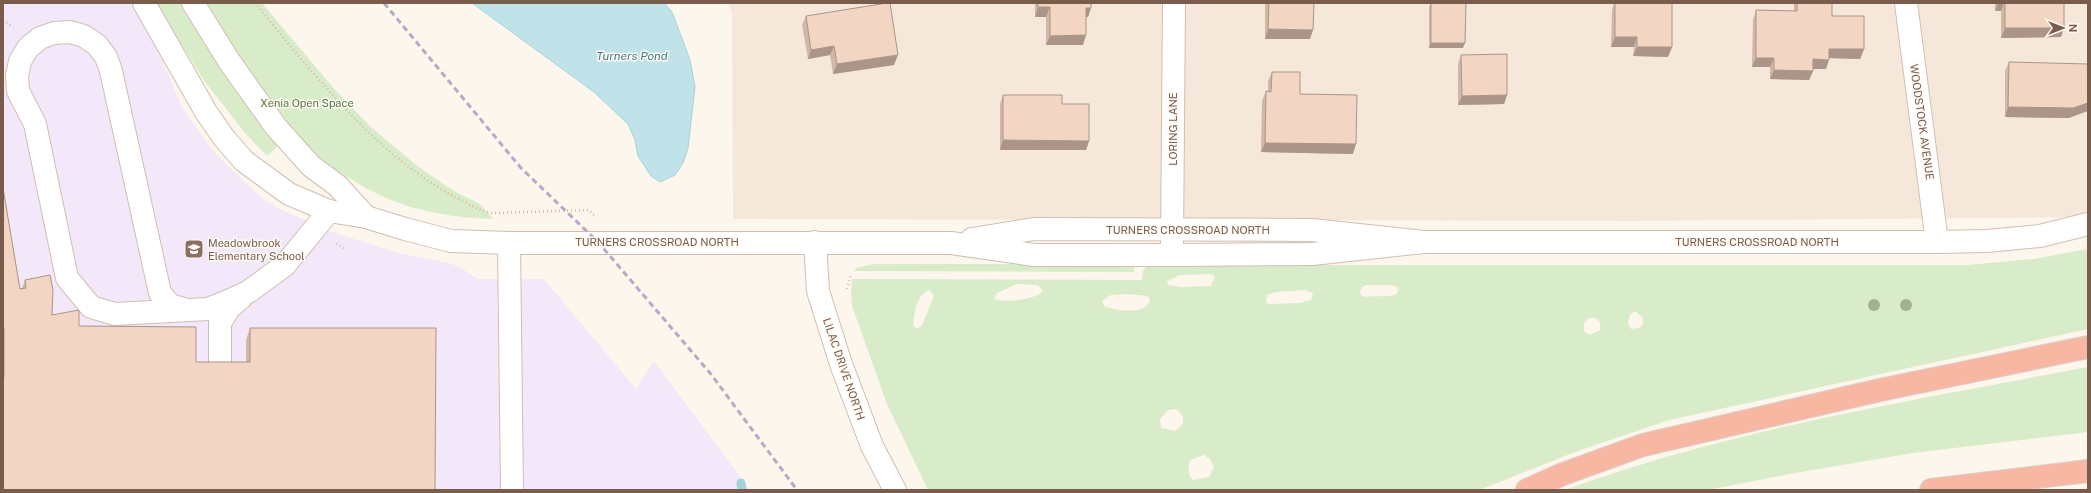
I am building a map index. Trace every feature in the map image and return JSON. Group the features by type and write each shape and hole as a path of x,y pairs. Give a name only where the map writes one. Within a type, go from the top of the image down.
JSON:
{"highway":[{"path":"1527,490 1563,474 1643,445 1880,390 2088,347"},
{"path":"1930,490 2088,471"}],"street":[{"name":"TURNERS CROSSROAD NORTH","path":"144,3 206,112 224,138 244,161 289,194 329,211 366,217 405,230 450,241 509,243 951,243 1034,255 1312,254 1424,242"},
{"name":"TURNERS CROSSROAD NORTH","path":"193,3 229,61 276,126 311,166 338,186 366,217"},
{"name":"LORING LANE","path":"1172,255 1174,3"},
{"name":"WOODSTOCK AVENUE","path":"1906,3 1937,242"},
{"path":"205,314 170,305 160,293 111,71 106,57 97,45 84,36 70,32 54,33 40,38 28,48 20,61 17,76 18,91 35,124 67,278 91,307 115,314 205,314 248,292 284,264 329,211"},
{"name":"TURNERS CROSSROAD NORTH","path":"951,243 1034,230 1312,230 1424,242 1937,242 1987,241 2040,236 2088,224"},
{"name":"LILAC DRIVE NORTH","path":"815,242 818,291 841,364 872,446 895,490"},
{"path":"509,243 512,490"},
{"path":"141,313 155,303 160,293"},
{"path":"205,314 220,375"}],"path":[{"path":"255,3 306,66 379,143 444,192 483,211 492,213 589,210"}],"shaded area":[{"name":"Meadowbrook Elementary School","path":"3,3 132,3 149,30 183,109 213,151 243,181 266,201 282,210 332,232 398,253 449,263 460,267 477,279 544,279 636,389 654,361 750,490 3,490"},
{"path":"727,3 2088,3 2088,217 1636,221 733,219 732,12"}],"green space":[{"path":"155,3 182,3 245,102 278,146 267,156 245,133 205,82"},
{"name":"Xenia Open Space","path":"205,3 262,3 336,91 371,127 416,165 454,191 480,204 493,219 472,218 436,213 411,207 387,198 341,173 320,157 282,120 251,76"},
{"path":"2088,249 2088,329 1669,420 1575,452 1479,490 928,490 887,404 852,306 851,292 852,279 1142,280 1143,271 1147,265 1968,265 2033,259","holes":["1210,274 1215,276 1211,286 1182,287 1168,285 1167,281 1180,275","1017,284 1038,285 1043,291 1034,297 1027,299 1005,301 994,299 997,293","1366,285 1393,285 1398,288 1397,294 1389,296 1364,297 1360,294 1361,288","929,290 934,296 922,325 917,329 913,325 916,305 921,297","1305,290 1313,293 1311,300 1300,303 1269,304 1266,302 1267,295 1276,292","1127,294 1148,296 1150,301 1142,308 1129,311 1104,306 1102,301 1111,295","1635,311 1643,318 1643,324 1639,328 1631,329 1628,323 1630,315","1589,318 1595,318 1600,322 1600,330 1589,335 1584,331 1584,323","1176,409 1183,416 1183,424 1175,431 1161,428 1160,419 1168,410","1204,455 1210,459 1214,467 1209,477 1193,480 1188,471 1190,460"]},
{"path":"874,264 1134,264 1134,272 854,271 856,268"},
{"path":"2088,367 2088,432 1913,453 1707,490 1565,490 1629,468 1693,449 1758,433 1824,418"}],"water":[{"name":"Turners Pond","path":"472,3 664,3 672,12 690,60 695,87 688,148 683,163 675,175 660,182 651,176 638,156 635,140 628,124 594,92"}],"building":[{"path":"890,3 898,55 837,64 834,46 811,50 806,16"},
{"path":"1038,3 1091,3 1091,8 1086,8 1086,35 1050,36 1050,7 1038,7"},
{"path":"1269,3 1314,3 1313,30 1268,29"},
{"path":"1431,3 1466,3 1465,43 1431,43"},
{"path":"1615,3 1672,3 1672,47 1637,47 1637,37 1615,37"},
{"path":"1797,3 1832,3 1832,16 1864,16 1864,49 1829,49 1829,60 1813,59 1813,71 1774,70 1774,58 1756,58 1756,10 1797,11"},
{"path":"2005,3 2064,3 2064,28 2005,28"},
{"path":"1507,54 1507,95 1462,96 1461,55"},
{"path":"2009,62 2088,64 2088,103 2073,108 2008,107"},
{"path":"1272,72 1300,72 1300,94 1357,95 1356,144 1265,143 1266,91 1271,92"},
{"path":"1003,95 1062,95 1062,104 1089,104 1089,141 1003,140"},
{"path":"3,188 20,289 26,288 25,280 50,275 53,290 52,315 79,310 79,326 196,327 196,362 250,362 250,328 436,328 435,490 3,490"}],"waterway":[{"path":"741,483 742,490"}],"railway":[{"path":"384,3 521,168 598,242 710,373 797,490"}],"place":[{"name":"Meadowbrook Elementary School","path":"194,249"}]}
